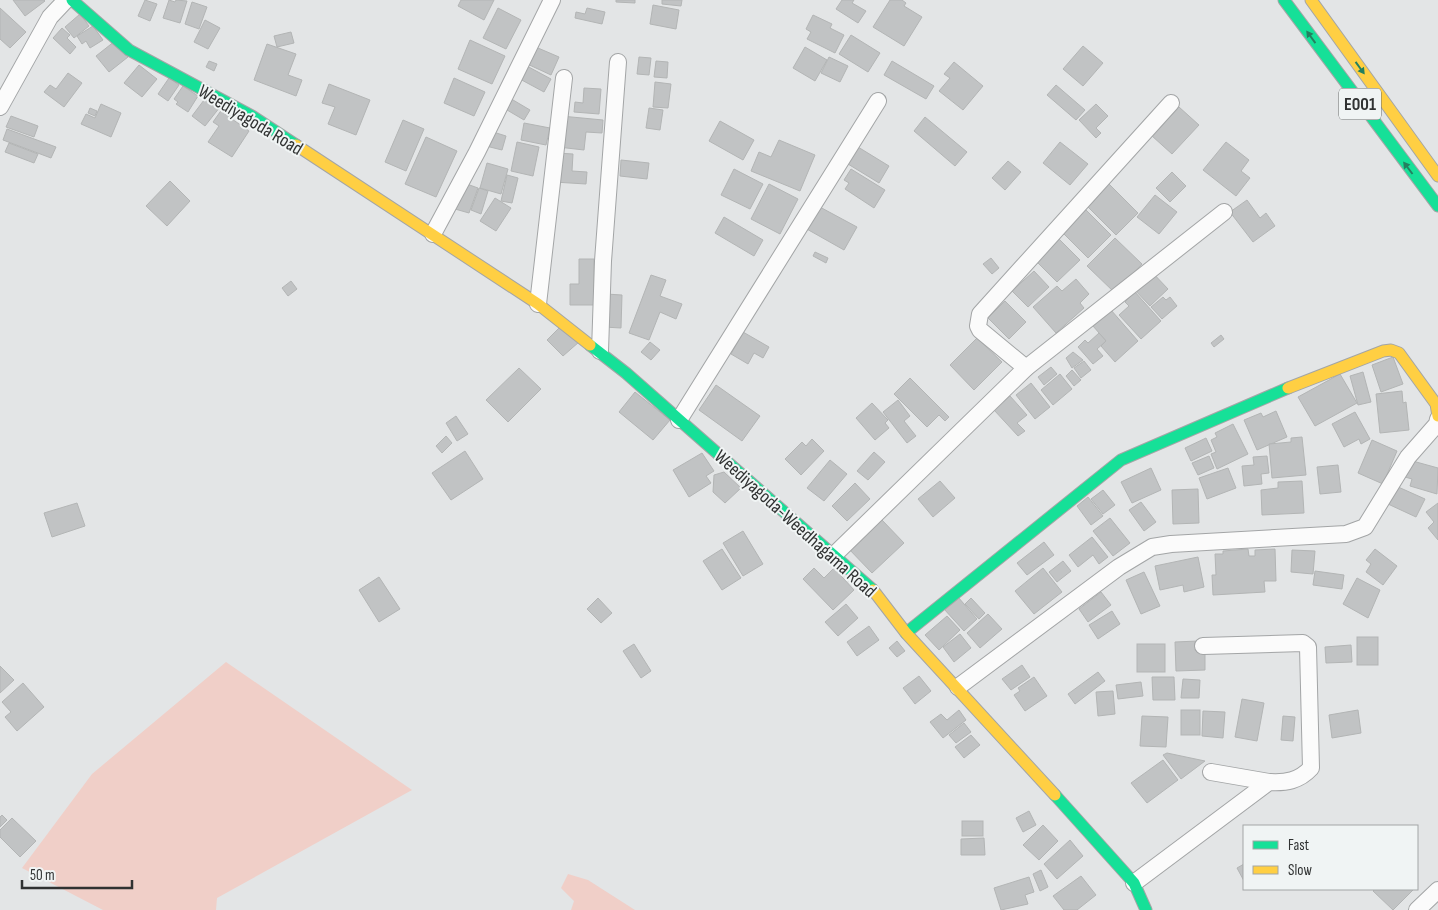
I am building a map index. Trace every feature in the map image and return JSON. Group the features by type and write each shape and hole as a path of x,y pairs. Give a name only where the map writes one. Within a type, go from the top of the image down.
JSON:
{"main road":[{"name":"Weediyagoda Road","path":"72,0 129,50 252,116 433,234"},
{"name":"E001","path":"1284,0 1438,206"},
{"name":"E001","path":"1311,0 1438,176"},
{"name":"Weediyagoda-Weedhagama Road","path":"433,234 538,304 600,351 876,592 906,634 958,687 1134,883 1146,910"},
{"path":"906,634 1121,460 1290,387 1391,350 1399,353 1436,404 1438,418"}],"street":[{"path":"0,107 50,17 66,0"},
{"path":"433,234 477,152 552,0"},
{"path":"600,351 603,261 618,62"},
{"path":"538,304 564,78"},
{"path":"679,420 878,101"},
{"path":"1026,368 980,330 978,326 980,314 1171,102"},
{"path":"833,556 1026,368 1224,212"},
{"path":"958,687 1108,575 1152,548 1171,544 1346,534 1363,528 1408,457 1437,424 1438,418"},
{"path":"1204,646 1302,644 1310,649 1311,768 1297,779 1284,783 1211,772"},
{"path":"1134,883 1269,782"},
{"path":"1417,910 1438,890"}],"shaded area":[{"path":"226,662 412,790 217,898 216,910 103,910 22,868 92,774"},
{"path":"568,874 588,880 635,910 571,910 574,901 561,888"}],"building":[{"path":"13,0 44,0 45,1 25,16"},
{"path":"145,0 157,4 150,21 138,16"},
{"path":"169,0 175,2 176,0 187,1 180,23 163,18"},
{"path":"461,0 494,0 484,20 458,6"},
{"path":"616,0 635,0 635,3 616,2"},
{"path":"662,0 682,0 681,6 662,4"},
{"path":"842,0 854,0 852,3 866,11 858,23 836,9"},
{"path":"890,0 902,0 906,3 904,6 922,17 904,46 873,27"},
{"path":"192,2 207,7 199,29 185,24"},
{"path":"653,5 679,10 676,29 650,24"},
{"path":"0,8 26,32 10,48 0,39"},
{"path":"498,8 521,20 506,49 483,38"},
{"path":"587,8 605,12 602,24 575,18 576,12 585,14"},
{"path":"80,14 89,26 74,38 65,27"},
{"path":"813,15 832,24 830,28 844,35 835,53 807,39 811,32 806,29"},
{"path":"205,20 220,28 208,49 194,42"},
{"path":"93,26 103,40 90,48 86,41 82,44 77,36"},
{"path":"62,28 70,35 67,38 76,47 70,54 53,38"},
{"path":"291,32 294,43 277,47 274,36"},
{"path":"851,35 880,53 868,72 839,54"},
{"path":"470,40 505,56 492,84 458,69"},
{"path":"115,41 128,57 109,72 96,56"},
{"path":"267,44 296,54 288,75 302,80 296,96 254,80"},
{"path":"531,45 559,57 551,75 523,62"},
{"path":"1083,46 1103,63 1083,86 1063,69"},
{"path":"805,47 827,60 815,81 793,68"},
{"path":"639,57 651,58 649,75 637,74"},
{"path":"829,57 848,66 840,82 821,73"},
{"path":"209,61 217,64 214,71 206,67"},
{"path":"656,61 668,62 667,78 654,77"},
{"path":"892,61 934,86 926,99 884,75"},
{"path":"954,62 983,86 963,110 939,91 950,78 944,74"},
{"path":"139,65 157,79 142,97 124,83"},
{"path":"525,65 551,79 544,92 518,78"},
{"path":"68,73 82,83 64,107 44,92 50,85 56,89"},
{"path":"169,78 179,85 168,101 158,94"},
{"path":"454,78 485,92 474,116 444,103"},
{"path":"655,82 671,84 668,108 653,107"},
{"path":"329,84 370,100 356,135 328,124 335,107 322,103"},
{"path":"1056,85 1085,110 1076,120 1047,95"},
{"path":"183,86 198,96 188,112 176,104 178,102 174,99"},
{"path":"584,88 601,89 599,114 574,112 575,102 583,103"},
{"path":"207,96 220,107 205,126 192,116"},
{"path":"508,97 530,110 524,120 502,107"},
{"path":"101,104 121,113 111,137 81,124 86,114 95,118"},
{"path":"1096,104 1108,116 1096,128 1101,133 1096,138 1079,120"},
{"path":"225,105 236,113 232,119 249,131 232,157 208,142 219,126 213,122"},
{"path":"1179,107 1199,125 1172,154 1152,136"},
{"path":"90,108 97,111 95,116 88,113"},
{"path":"649,108 663,110 660,130 646,128"},
{"path":"11,116 38,126 34,137 6,127"},
{"path":"561,116 603,120 602,133 586,132 584,150 558,147"},
{"path":"925,117 967,152 955,166 914,131"},
{"path":"403,120 424,129 406,171 385,162"},
{"path":"720,121 754,140 743,160 709,141"},
{"path":"524,123 550,128 546,145 521,140"},
{"path":"7,129 56,147 51,158 3,140"},
{"path":"490,131 506,136 502,150 486,146"},
{"path":"426,137 457,151 436,197 405,184"},
{"path":"779,140 815,155 800,191 751,171 759,152 771,157"},
{"path":"517,142 539,147 533,176 511,171"},
{"path":"1060,142 1088,164 1070,185 1043,163"},
{"path":"1226,142 1249,160 1241,171 1250,178 1236,196 1203,170"},
{"path":"9,143 38,154 34,163 5,152"},
{"path":"858,147 889,166 879,183 848,164"},
{"path":"557,153 573,154 572,171 587,172 586,184 554,182"},
{"path":"621,160 649,163 647,179 620,176"},
{"path":"1008,161 1021,172 1005,190 992,178"},
{"path":"487,163 508,169 501,194 480,188"},
{"path":"734,169 763,184 750,209 721,195"},
{"path":"851,169 885,190 874,208 845,189 849,183 844,180"},
{"path":"1172,172 1186,186 1170,202 1156,188"},
{"path":"507,175 518,178 512,203 501,201"},
{"path":"170,181 190,201 167,226 146,206"},
{"path":"464,183 478,188 469,213 455,209"},
{"path":"1108,183 1138,213 1116,235 1085,204"},
{"path":"769,184 798,199 780,234 751,219"},
{"path":"479,188 488,191 481,214 471,210"},
{"path":"1155,195 1177,212 1159,234 1137,217"},
{"path":"495,198 511,208 496,231 480,221"},
{"path":"1247,200 1260,218 1266,213 1275,226 1253,242 1230,212"},
{"path":"818,206 857,227 844,250 805,228"},
{"path":"1083,207 1111,235 1088,258 1060,230"},
{"path":"724,217 763,240 754,256 715,233"},
{"path":"1058,238 1080,260 1057,282 1035,260"},
{"path":"1115,238 1142,264 1115,293 1087,266"},
{"path":"815,252 828,258 826,263 813,256"},
{"path":"991,258 999,268 992,274 983,264"},
{"path":"579,259 594,259 594,305 570,305 570,284 579,284"},
{"path":"1150,270 1168,289 1150,306 1132,287"},
{"path":"1034,271 1049,287 1028,307 1012,291"},
{"path":"651,275 666,280 660,296 682,304 676,319 660,312 649,340 629,333"},
{"path":"1076,279 1089,294 1080,303 1084,308 1056,333 1033,307 1057,286 1062,291"},
{"path":"291,281 297,289 288,296 282,288"},
{"path":"1135,292 1161,321 1141,339 1119,315 1129,306 1125,302"},
{"path":"606,294 622,295 621,328 604,327"},
{"path":"1163,297 1166,300 1170,297 1177,306 1162,319 1151,307"},
{"path":"1005,301 1026,322 1009,339 988,318"},
{"path":"1111,310 1138,341 1115,362 1101,346 1106,341 1093,326"},
{"path":"562,325 579,342 563,356 547,340"},
{"path":"743,332 769,347 763,358 754,353 748,364 731,354"},
{"path":"1099,333 1106,341 1097,349 1103,356 1093,364 1078,347 1085,340 1088,343"},
{"path":"1221,335 1224,339 1214,347 1211,343"},
{"path":"977,338 1002,362 974,390 950,365"},
{"path":"650,342 660,350 651,360 641,352"},
{"path":"1073,352 1083,360 1072,368 1066,358"},
{"path":"1393,357 1403,384 1381,392 1372,365"},
{"path":"1084,361 1091,370 1081,378 1074,368"},
{"path":"1051,367 1057,374 1044,385 1038,377"},
{"path":"519,368 541,389 508,422 486,400"},
{"path":"1072,370 1081,380 1074,386 1066,376"},
{"path":"1363,372 1371,402 1358,405 1350,376"},
{"path":"1060,374 1072,389 1053,405 1041,390"},
{"path":"1340,374 1357,403 1315,426 1298,397"},
{"path":"910,378 949,417 945,421 939,415 927,427 894,394"},
{"path":"1031,383 1050,407 1035,419 1016,395"},
{"path":"716,385 760,416 742,441 699,410"},
{"path":"1402,391 1403,403 1406,402 1409,430 1380,433 1376,394"},
{"path":"635,392 670,420 653,440 619,412"},
{"path":"1010,396 1027,415 1017,423 1025,431 1018,436 994,410"},
{"path":"898,400 910,416 904,421 916,436 907,443 883,412"},
{"path":"872,403 888,420 885,423 889,428 875,440 856,418"},
{"path":"1276,411 1287,437 1257,450 1244,420 1261,413 1263,417"},
{"path":"1355,412 1370,439 1361,444 1359,439 1344,447 1332,424"},
{"path":"456,416 468,434 457,441 446,423"},
{"path":"1233,424 1248,454 1217,469 1211,454 1216,452 1211,440 1217,437 1215,433"},
{"path":"446,436 452,443 442,453 436,446"},
{"path":"1302,437 1306,475 1272,478 1269,444 1291,442 1291,438"},
{"path":"1206,438 1212,451 1191,461 1185,448"},
{"path":"812,439 824,451 801,475 785,459 802,442 806,446"},
{"path":"1372,440 1397,451 1383,484 1358,473"},
{"path":"465,451 483,479 451,500 432,473"},
{"path":"874,452 885,462 868,480 857,471"},
{"path":"702,453 714,471 706,476 711,483 689,497 673,470"},
{"path":"1209,456 1214,468 1198,475 1192,463"},
{"path":"1267,456 1269,473 1261,474 1262,484 1244,486 1242,466 1254,465 1253,457"},
{"path":"830,460 847,474 824,501 807,488"},
{"path":"1409,460 1438,468 1437,494 1410,486 1412,479 1405,477"},
{"path":"1338,465 1341,492 1320,494 1317,467"},
{"path":"1151,468 1161,490 1132,503 1121,482"},
{"path":"1228,468 1236,488 1207,499 1199,478"},
{"path":"724,472 741,488 725,503 713,492 714,475"},
{"path":"940,481 955,498 933,517 918,499"},
{"path":"1302,481 1304,513 1262,515 1261,490 1278,488 1278,482"},
{"path":"855,483 870,499 847,521 832,506"},
{"path":"1396,486 1425,499 1416,517 1388,504"},
{"path":"1198,489 1199,523 1173,524 1172,490"},
{"path":"1103,490 1115,505 1103,514 1091,499"},
{"path":"1088,497 1103,516 1091,525 1077,506"},
{"path":"1141,502 1156,522 1144,531 1129,510"},
{"path":"77,503 85,526 52,537 44,513"},
{"path":"1438,503 1438,540 1428,528 1434,522 1426,512"},
{"path":"1110,518 1130,543 1113,556 1093,531"},
{"path":"882,520 904,543 872,573 847,547"},
{"path":"743,531 763,564 743,576 723,543"},
{"path":"1092,537 1108,557 1099,564 1093,555 1078,567 1069,555"},
{"path":"1044,542 1054,555 1027,575 1017,563"},
{"path":"722,549 741,578 722,590 703,561"},
{"path":"1248,549 1249,556 1255,556 1255,550 1275,549 1276,581 1264,581 1265,592 1213,595 1212,575 1216,575 1215,554 1223,554 1223,551"},
{"path":"1375,549 1397,566 1383,585 1366,572 1371,564 1366,560"},
{"path":"1292,550 1315,551 1313,574 1291,572"},
{"path":"1198,557 1204,587 1184,592 1183,585 1160,590 1155,566"},
{"path":"1063,561 1071,571 1057,582 1049,572"},
{"path":"814,568 824,578 834,568 854,590 833,610 803,579"},
{"path":"1043,568 1062,592 1034,614 1015,591"},
{"path":"1315,571 1344,575 1342,589 1313,585"},
{"path":"1144,572 1160,606 1141,614 1126,580"},
{"path":"379,577 400,609 379,622 359,590"},
{"path":"1357,578 1380,590 1368,618 1343,604"},
{"path":"1101,592 1111,605 1088,622 1079,609"},
{"path":"958,597 977,619 964,631 944,609"},
{"path":"598,598 612,613 601,623 587,609"},
{"path":"971,598 985,613 979,619 965,604"},
{"path":"846,604 858,618 838,636 825,622"},
{"path":"1112,611 1120,624 1098,639 1089,625"},
{"path":"988,614 1002,629 980,648 967,633"},
{"path":"947,616 960,630 939,650 925,635"},
{"path":"869,626 879,640 857,656 847,642"},
{"path":"960,634 971,648 954,662 943,647"},
{"path":"1357,637 1378,637 1378,665 1357,665"},
{"path":"897,641 905,651 897,657 889,648"},
{"path":"1198,641 1205,649 1205,670 1176,671 1175,642"},
{"path":"634,644 651,671 641,678 623,651"},
{"path":"1137,644 1165,644 1165,672 1137,672"},
{"path":"1351,645 1352,662 1326,663 1325,647"},
{"path":"1022,665 1030,677 1011,690 1002,679"},
{"path":"0,666 14,680 0,693"},
{"path":"1098,672 1105,681 1075,704 1068,694"},
{"path":"919,676 931,691 915,704 903,688"},
{"path":"1034,677 1047,696 1025,711 1014,695 1020,691 1018,688"},
{"path":"1152,677 1174,677 1175,700 1153,700"},
{"path":"1183,679 1200,680 1199,698 1181,698"},
{"path":"1141,682 1143,696 1118,699 1116,685"},
{"path":"23,683 44,707 17,731 5,717 11,712 2,702"},
{"path":"1113,691 1115,714 1098,716 1096,692"},
{"path":"1242,699 1264,703 1257,741 1235,737"},
{"path":"959,710 966,720 943,738 930,722 941,714 947,720"},
{"path":"1181,710 1200,710 1200,735 1181,735"},
{"path":"1358,710 1361,733 1332,738 1329,715"},
{"path":"1203,711 1225,712 1223,738 1202,736"},
{"path":"1142,716 1168,717 1166,747 1140,746"},
{"path":"1283,716 1295,717 1293,741 1281,740"},
{"path":"964,723 971,732 956,743 949,735"},
{"path":"971,735 980,745 964,758 955,747"},
{"path":"1167,753 1205,761 1181,779 1163,755"},
{"path":"1163,760 1178,780 1147,803 1131,783"},
{"path":"1029,811 1036,825 1023,832 1016,818"},
{"path":"2,815 7,820 0,827 0,817"},
{"path":"12,818 36,841 20,857 0,837 0,830"},
{"path":"962,821 983,821 983,836 962,836"},
{"path":"1043,825 1058,841 1039,860 1023,845"},
{"path":"984,838 985,855 961,855 961,839"},
{"path":"1070,840 1083,856 1057,879 1044,864"},
{"path":"1243,865 1243,879 1237,868"},
{"path":"1041,870 1048,887 1040,891 1033,874"},
{"path":"1081,876 1096,895 1077,910 1064,910 1053,896"},
{"path":"1029,877 1034,892 1025,895 1028,904 1001,910 994,888"},
{"path":"1374,890 1413,890 1393,910"}],"traffic: fast":[{"path":"72,0 129,50 252,116 296,145"},
{"path":"1284,0 1438,206"},
{"path":"590,345 626,373 873,590"},
{"path":"906,633 1121,460 1288,388"},
{"path":"1055,795 1134,883 1146,910"}],"traffic: slow":[{"path":"1311,0 1438,176"},
{"path":"296,145 538,304 590,345"},
{"path":"1288,388 1383,351 1391,350 1399,353 1436,404 1438,416"},
{"path":"873,590 906,633 1055,795"}]}
